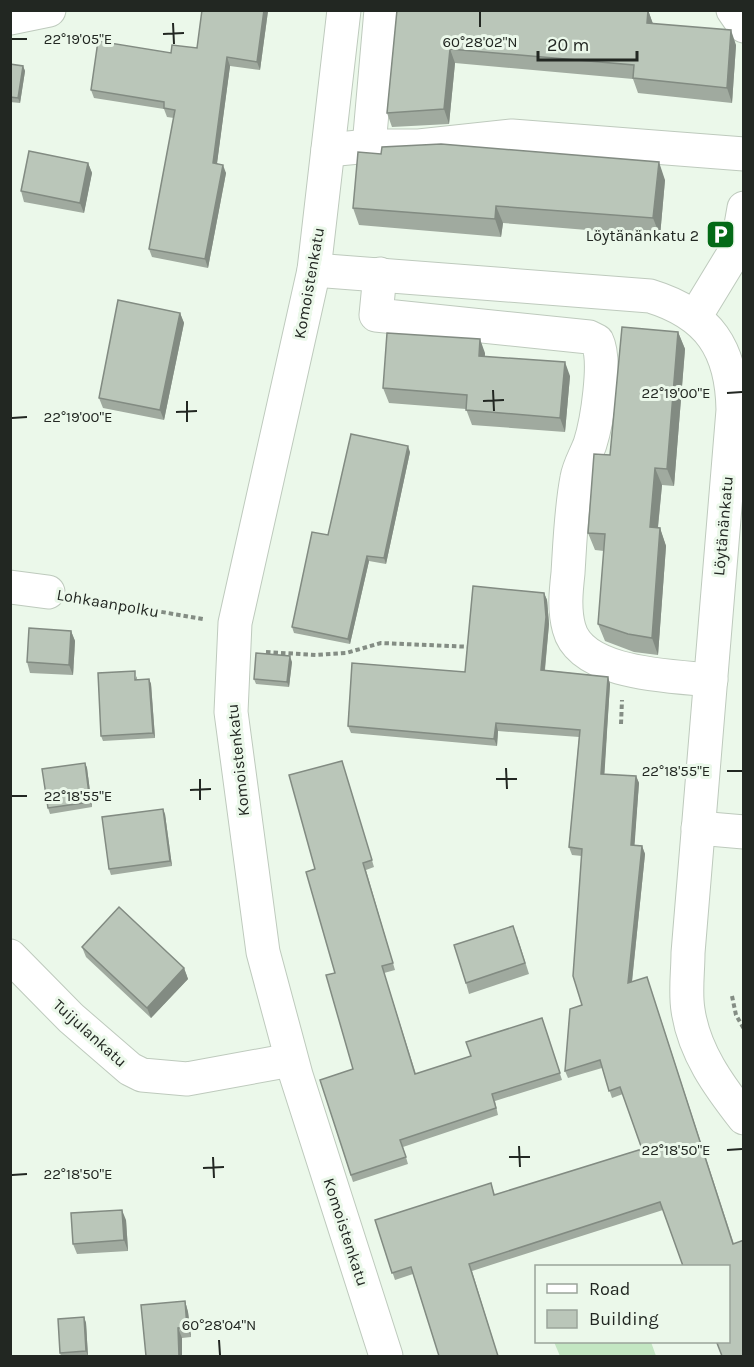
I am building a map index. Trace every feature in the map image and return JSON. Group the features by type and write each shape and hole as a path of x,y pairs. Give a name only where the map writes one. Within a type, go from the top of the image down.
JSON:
{"street":[{"path":"10,18 49,10"},
{"name":"Komoistenkatu","path":"344,10 314,270 235,623 231,712 263,952 291,1060 386,1356"},
{"path":"369,146 381,10"},
{"path":"733,10 744,26"},
{"path":"328,150 369,146 419,146 512,136 744,154"},
{"path":"695,317 737,248 744,208"},
{"name":"Löytänänkatu","path":"314,270 650,296 670,302 695,317 714,336 725,355 732,383 732,564 711,680 688,954 688,1010 698,1047 720,1088 744,1118"},
{"path":"380,274 376,315 589,337 597,341 601,359 595,423 578,474 573,499 566,601 569,628 574,640 587,652 624,670 711,680"},
{"name":"Lohkaanpolku","path":"10,587 48,592"},
{"path":"698,828 744,832"},
{"name":"Tuijulankatu","path":"10,956 70,1018 130,1069 142,1075 187,1079 291,1060"}],"path":[{"name":"Lohkaanpolku","path":"48,592 206,620"},
{"path":"233,650 316,656 346,653 381,643 478,647"},
{"path":"732,996 744,1029"}],"green space":[{"path":"554,1343 651,1343 656,1356 560,1356"}],"building":[{"path":"202,10 264,10 257,62 227,57 213,163 223,165 205,259 149,249 175,110 164,108 164,102 91,90 98,41 171,53 172,45 197,48"},
{"path":"397,10 648,10 647,23 731,30 727,88 633,78 634,65 450,49 444,109 387,113"},
{"path":"10,64 23,66 18,98 10,97"},
{"path":"441,144 659,162 653,218 496,206 495,219 353,208 358,152 381,154 382,147"},
{"path":"29,151 88,163 80,203 21,191"},
{"path":"118,300 180,313 160,410 99,398"},
{"path":"622,327 678,332 667,469 655,468 650,527 660,528 652,638 628,634 598,624 605,534 588,533 594,454 610,455"},
{"path":"387,333 480,339 479,356 565,362 560,418 466,410 467,395 383,388"},
{"path":"351,434 408,446 384,558 367,556 348,639 292,627 312,532 328,535"},
{"path":"473,586 544,593 546,617 541,670 608,677 601,774 636,776 631,845 642,846 628,983 647,977 733,1244 744,1240 744,1356 722,1356 717,1343 730,1343 730,1265 683,1265 660,1202 469,1264 498,1356 439,1356 411,1267 392,1273 375,1220 491,1183 494,1195 642,1149 620,1087 609,1091 600,1060 565,1071 570,1009 582,1005 573,976 582,849 569,847 580,730 496,723 494,739 348,726 352,663 465,672"},
{"path":"29,628 71,631 69,665 27,662"},
{"path":"256,653 290,656 287,682 254,679"},
{"path":"135,671 135,680 149,679 153,733 101,736 98,673"},
{"path":"342,761 372,860 363,863 393,963 382,966 415,1074 471,1056 466,1042 542,1018 560,1073 492,1094 496,1108 400,1140 406,1157 351,1175 320,1080 353,1069 326,975 335,973 306,872 315,869 289,775"},
{"path":"85,763 90,802 48,808 42,769"},
{"path":"163,809 170,861 109,869 102,817"},
{"path":"119,907 184,968 147,1008 82,947"},
{"path":"513,926 525,963 466,983 454,945"},
{"path":"122,1210 124,1240 73,1244 71,1213"},
{"path":"185,1301 187,1327 178,1328 179,1356 146,1356 141,1305"},
{"path":"84,1317 86,1351 60,1353 58,1319"}],"place":[{"name":"Löytänänkatu 2","path":"720,235"}]}
